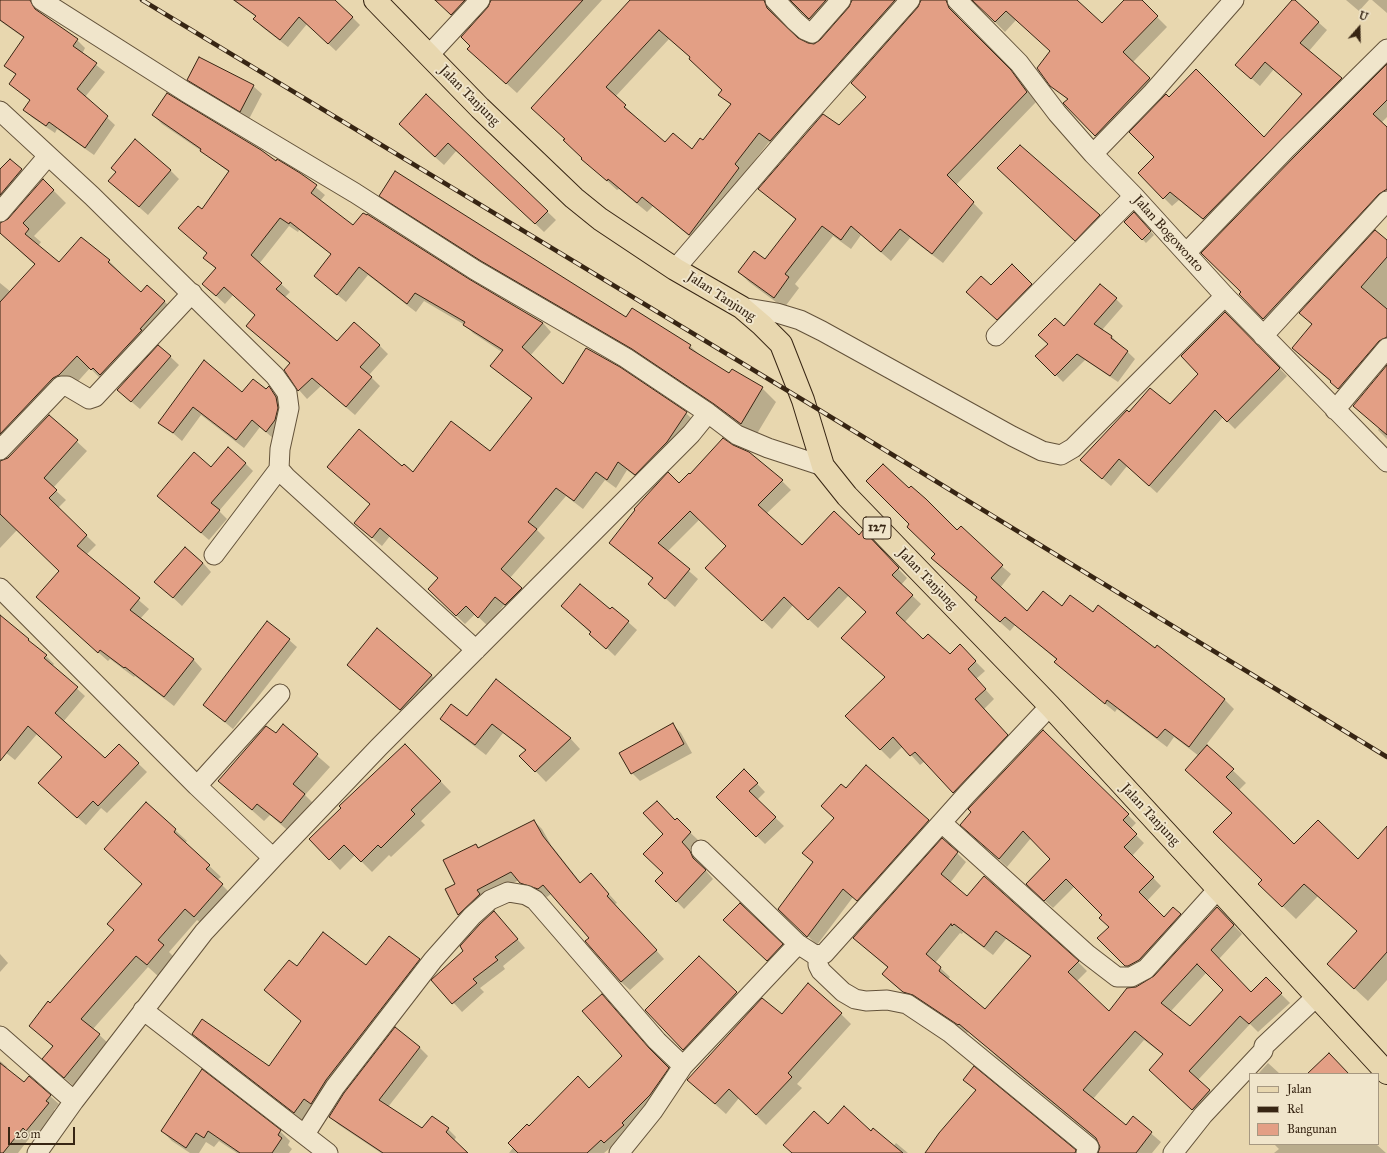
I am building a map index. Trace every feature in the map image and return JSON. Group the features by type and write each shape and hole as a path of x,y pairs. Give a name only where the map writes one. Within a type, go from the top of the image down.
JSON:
{"main road":[{"name":"Jalan Tanjung","path":"375,0 536,163 574,198 600,219 675,269 741,307 762,325 780,344 803,400 823,466 847,496 1050,706 1387,1073"}],"street":[{"path":"41,0 186,92 355,193 475,270 626,358 708,412 737,435 768,448 823,466"},
{"path":"429,55 480,0"},
{"path":"774,0 794,21 808,32 812,33 841,0"},
{"path":"675,269 803,120 910,0"},
{"name":"Jalan Bogowonto","path":"957,0 1019,63 1057,113 1093,154 1134,196 1224,296 1387,462"},
{"path":"1093,154 1153,92 1234,0"},
{"path":"1186,254 1287,148 1387,49"},
{"path":"0,111 192,293 276,376 287,393 289,408 280,448 279,469 214,555"},
{"path":"0,212 48,156"},
{"path":"996,336 1134,196"},
{"path":"1263,336 1387,202"},
{"path":"0,450 61,386 67,386 89,399 95,397 192,293"},
{"path":"741,307 777,312 800,320 1012,436 1042,451 1061,455 1073,448 1224,296"},
{"path":"1335,410 1387,348"},
{"path":"37,1153 74,1101 204,932 379,747 691,434 708,412"},
{"path":"279,469 476,650"},
{"path":"0,588 197,786 273,858"},
{"path":"197,786 280,694"},
{"path":"701,850 798,944 811,954 818,956 828,950 967,794 1050,706"},
{"path":"942,823 1086,954 1117,977 1131,977 1146,969 1218,889"},
{"path":"305,1134 335,1087 433,960 472,916 490,900 508,892 526,895 535,900 657,1042 683,1066"},
{"path":"619,1153 653,1110 683,1066 798,944"},
{"path":"818,956 818,965 821,971 843,992 855,999 866,1001 887,1000 907,1004 949,1032 1089,1146 1086,1153"},
{"path":"1173,1153 1203,1114 1263,1051 1264,1046 1317,996"},
{"path":"143,1010 328,1153"},
{"path":"0,1036 74,1101"}],"building":[{"path":"0,0 30,0 35,9 78,39 73,46 97,63 77,89 108,116 85,148 49,122 46,126 23,110 30,100 9,84 16,74 4,66 24,37 0,20"},
{"path":"234,0 335,0 353,17 328,44 299,17 280,40 253,19 256,16"},
{"path":"435,0 465,0 451,15"},
{"path":"491,0 583,0 506,84 467,49 470,46 461,37 488,7"},
{"path":"630,0 764,0 767,8 798,38 814,44 820,40 849,7 852,0 895,0 770,141 759,133 735,164 739,168 689,235 642,197 637,203 608,179 607,181 581,159 582,158 563,140 565,139 531,108","holes":["659,30 690,57 689,59 722,90 718,95 731,104 703,140 700,138 692,149 673,133 665,142 624,107 626,105 606,87"]},
{"path":"790,0 826,0 809,19"},
{"path":"921,0 946,0 949,8 1011,70 1027,92 947,175 974,202 932,254 900,229 881,252 851,226 841,240 822,226 785,274 789,277 774,298 738,272 754,251 765,259 796,219 758,189 823,114 839,125 866,97 851,83 918,7"},
{"path":"972,0 1077,0 1102,23 1124,0 1142,0 1158,16 1123,52 1150,78 1095,136 1063,103 1068,99 1050,86 1037,68 1050,51 1006,11 995,22"},
{"path":"1292,0 1295,0 1319,22 1300,43 1342,78 1203,219 1170,192 1163,199 1138,173 1154,157 1129,132 1166,94 1169,97 1196,69 1264,137 1302,94 1265,62 1251,79 1235,65"},
{"path":"199,57 254,85 240,112 187,80"},
{"path":"1387,64 1387,100 1373,114 1387,127 1387,189 1379,194 1263,319 1239,294 1241,292 1201,253"},
{"path":"167,93 261,150 276,161 277,159 300,173 317,185 311,193 353,225 363,213 367,214 469,279 543,323 522,347 563,384 586,348 620,367 687,412 667,442 635,475 618,462 607,480 596,472 574,501 556,488 528,522 537,529 501,569 522,588 505,605 495,597 478,618 466,606 456,616 428,589 438,578 380,528 372,538 354,523 370,504 327,467 359,429 402,466 404,464 413,472 451,421 490,451 532,398 490,366 503,350 463,325 465,322 415,293 407,304 359,267 337,295 314,276 331,254 290,222 289,224 280,218 251,255 282,283 276,289 337,341 354,322 380,345 360,367 372,377 346,407 312,378 298,391 284,370 290,363 246,326 255,315 224,287 216,296 202,284 216,268 203,258 207,253 178,228 198,206 202,209 229,171 200,151 201,149 152,115"},
{"path":"426,94 548,211 535,224 448,143 435,157 399,124"},
{"path":"135,139 171,170 139,207 108,181 116,172 111,168"},
{"path":"1020,145 1100,215 1075,241 997,168"},
{"path":"10,159 22,169 0,195 0,169"},
{"path":"395,171 626,317 632,308 691,345 689,348 729,373 732,369 763,387 741,424 632,349 481,261 379,196"},
{"path":"43,179 54,190 23,223 29,229 25,234 59,262 81,237 110,260 108,262 141,292 147,285 165,301 140,329 142,330 100,375 93,368 91,370 77,356 59,375 53,378 0,434 0,302 35,264 0,233 0,223 8,219"},
{"path":"1134,212 1151,231 1142,240 1124,222"},
{"path":"1375,230 1387,240 1387,257 1361,287 1387,309 1387,337 1379,341 1338,389 1330,382 1331,381 1292,348 1312,324 1299,313"},
{"path":"1012,264 1032,284 997,320 966,292 981,276 991,285"},
{"path":"1100,284 1117,298 1094,324 1112,336 1111,338 1128,351 1110,376 1077,354 1055,376 1035,356 1048,344 1038,335 1055,318 1064,326"},
{"path":"1225,312 1280,368 1227,422 1215,410 1149,486 1119,459 1102,479 1080,460 1127,410 1129,412 1150,388 1170,404 1198,374 1181,356"},
{"path":"158,345 171,356 131,402 117,390"},
{"path":"204,360 242,392 253,379 266,389 269,386 276,397 278,408 275,420 266,432 252,420 236,440 193,407 173,433 158,423"},
{"path":"1387,365 1387,435 1353,406"},
{"path":"49,415 78,440 44,478 57,490 49,498 87,535 77,546 140,598 130,610 194,659 164,697 100,650 98,653 36,597 59,571 0,514 0,461 8,458"},
{"path":"723,438 733,445 749,452 783,480 758,505 802,545 834,511 859,535 863,530 899,568 892,575 913,595 896,613 923,639 928,634 950,654 960,644 976,661 968,669 986,689 975,699 1008,735 953,793 915,752 910,756 893,737 880,750 845,716 885,677 841,638 866,612 839,587 808,620 784,597 762,621 705,568 726,546 690,511 658,543 690,569 665,599 648,584 653,578 609,543 635,510 634,509 668,472 679,483 689,473 690,474"},
{"path":"228,447 246,463 211,503 220,510 201,533 157,496 194,452 211,467"},
{"path":"883,464 909,488 911,486 926,499 957,530 961,526 1003,565 991,578 1027,611 1043,591 1062,606 1070,595 1093,612 1098,605 1155,648 1157,645 1225,699 1189,747 1165,729 1157,738 1107,700 1105,704 1054,662 1057,659 1005,617 1000,622 975,600 977,597 931,558 935,554 907,527 909,524 866,481"},
{"path":"185,547 203,563 173,598 154,582"},
{"path":"580,584 610,609 612,607 629,621 606,649 589,634 591,632 561,606"},
{"path":"0,615 47,655 44,658 78,687 55,713 105,758 119,744 139,763 98,806 93,801 77,818 38,783 62,757 28,726 0,761"},
{"path":"267,621 290,639 225,722 203,705"},
{"path":"377,628 432,675 400,710 347,665"},
{"path":"496,679 571,738 535,772 519,756 526,750 492,724 475,745 440,719 451,704 467,716"},
{"path":"673,723 684,744 631,774 619,753"},
{"path":"283,724 318,754 293,784 305,794 281,823 257,804 252,810 218,781 266,726 276,733"},
{"path":"1043,730 1129,814 1123,820 1137,834 1124,847 1154,877 1139,892 1164,917 1173,907 1181,914 1139,960 1128,966 1125,966 1097,938 1109,927 1099,918 1102,915 1066,879 1044,901 1026,884 1050,859 1023,831 999,859 960,825 971,812 968,809"},
{"path":"405,744 441,781 411,810 415,814 381,848 378,845 361,862 344,845 329,860 309,839 341,808 339,806"},
{"path":"1207,745 1234,769 1226,777 1294,844 1318,820 1358,859 1387,826 1387,952 1354,989 1327,964 1357,931 1304,884 1282,907 1258,884 1262,880 1213,832 1232,813 1185,770"},
{"path":"866,765 929,820 857,901 843,889 807,937 778,909 813,862 802,853 834,818 821,806 841,784 846,788"},
{"path":"744,769 758,783 749,791 776,817 756,837 716,797"},
{"path":"657,801 675,820 677,818 691,832 682,842 690,851 693,858 706,870 676,902 655,881 663,873 643,854 663,834 643,813"},
{"path":"146,802 176,829 174,832 210,865 206,869 223,884 194,917 185,909 158,940 164,945 147,965 136,956 81,1019 100,1034 64,1078 42,1059 53,1046 29,1026 48,1001 50,1003 114,930 107,924 142,884 104,849"},
{"path":"534,820 543,836 580,883 591,873 609,894 607,896 657,950 621,982 585,941 589,938 543,885 538,889 520,883 511,872 477,890 480,894 458,915 445,889 455,884 443,860 476,844 478,848"},
{"path":"942,838 958,852 941,874 967,896 984,876 1079,961 1068,972 1109,1011 1127,988 1136,987 1154,976 1217,907 1234,925 1211,950 1251,992 1266,977 1282,993 1249,1024 1240,1016 1189,1071 1210,1090 1192,1110 1149,1070 1163,1054 1135,1031 1083,1090 1126,1125 1133,1116 1152,1132 1136,1153 1098,1153 1100,1147 1096,1138 959,1024 958,1025 913,995 903,992 882,974 888,967 853,938","holes":["951,924 952,926 954,924 984,947 996,931 1031,956 985,1009 939,971 941,967 926,954","1197,964 1223,990 1190,1026 1161,1003"]},
{"path":"740,903 783,944 767,961 723,920"},
{"path":"494,911 518,939 495,957 498,960 473,979 477,983 452,1004 431,980 463,951 460,946"},
{"path":"323,932 366,965 389,936 420,959 326,1080 311,1104 304,1099 294,1113 192,1034 202,1019 269,1066 301,1021 264,990 289,960 297,966"},
{"path":"699,956 737,992 683,1050 645,1010"},
{"path":"808,983 842,1013 788,1073 792,1077 756,1115 729,1089 715,1104 687,1080 762,998 782,1014"},
{"path":"602,994 649,1048 669,1068 650,1095 622,1123 624,1125 604,1143 601,1140 587,1153 518,1153 508,1143 527,1124 529,1126 578,1076 589,1088 622,1056 582,1011"},
{"path":"395,1027 420,1047 379,1100 422,1128 432,1116 449,1128 446,1132 468,1153 383,1153 329,1117 344,1093"},
{"path":"1329,1053 1348,1073 1308,1073"},
{"path":"0,1063 24,1082 29,1076 51,1095 46,1101 49,1103 26,1131 23,1128 3,1153 0,1153"},
{"path":"974,1066 1076,1150 1075,1153 925,1153 939,1133 976,1090 963,1080"},
{"path":"202,1069 281,1130 278,1135 282,1138 272,1153 240,1153 208,1131 204,1138 196,1133 186,1148 161,1131"},
{"path":"844,1106 871,1131 873,1128 903,1153 792,1153 783,1145 814,1111 828,1124"}],"railway":[{"path":"142,0 803,400 1387,757"}]}
